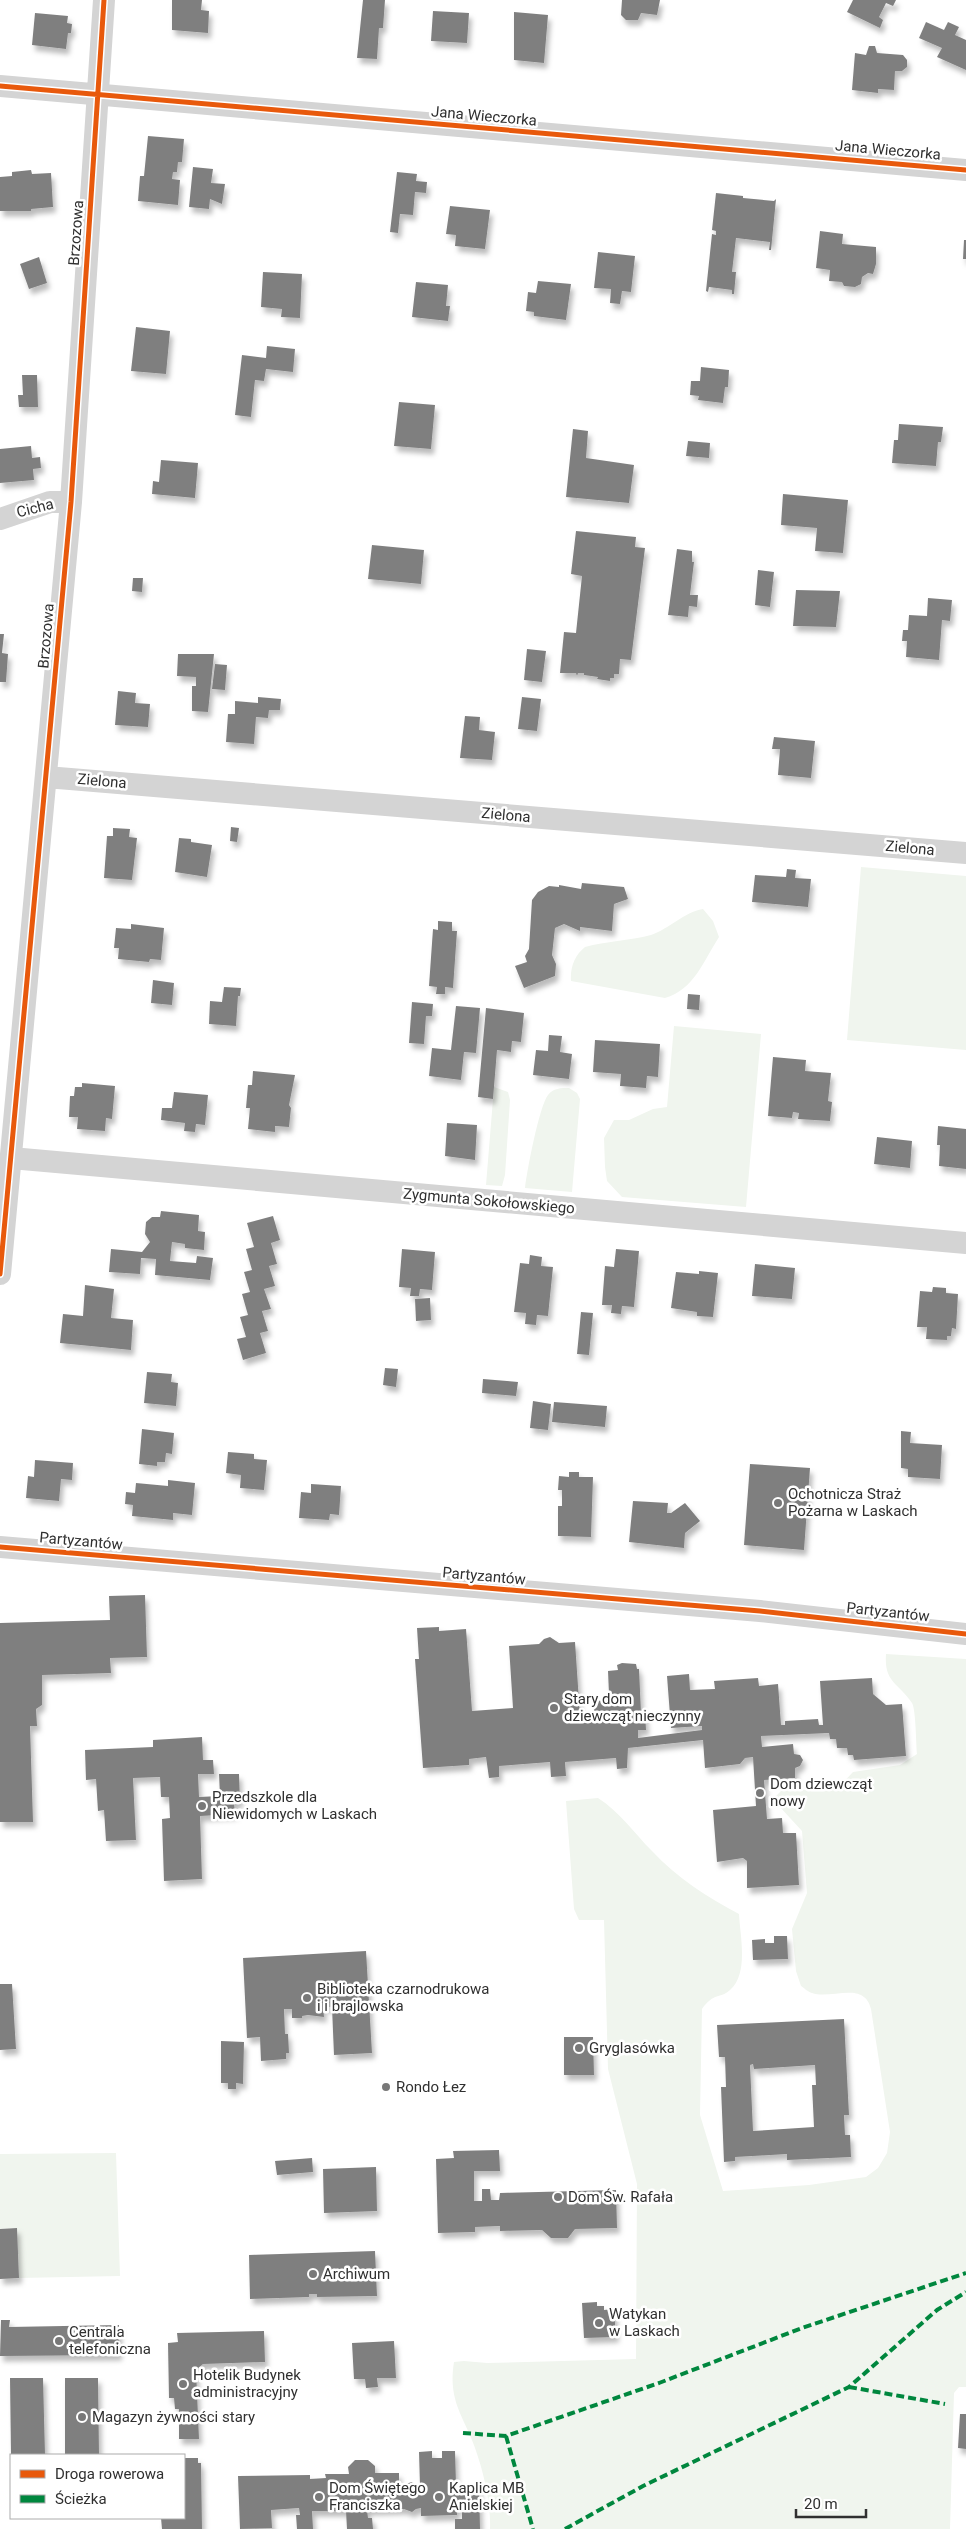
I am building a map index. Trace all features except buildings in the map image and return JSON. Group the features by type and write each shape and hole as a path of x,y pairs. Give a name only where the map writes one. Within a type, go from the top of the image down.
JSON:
{"street":[{"name":"Brzozowa","path":"0,1274 70,502 104,0"},
{"name":"Jana Wieczorka","path":"0,86 97,96 966,170"},
{"name":"Cicha","path":"0,519 50,502 70,502"},
{"name":"Zielona","path":"46,777 966,853"},
{"name":"Zygmunta Sokołowskiego","path":"12,1158 966,1243"},
{"name":"Partyzantów","path":"0,1547 760,1611 966,1634"}],"shaded area":[{"path":"861,867 966,876 966,1050 847,1040"},
{"path":"703,909 713,921 719,937 691,981 675,994 665,998 571,981 571,971 574,962 578,954 585,947 651,935 689,913"},
{"path":"674,1026 761,1034 746,1207 622,1197 607,1181 604,1138 614,1120 629,1120 653,1109 667,1107"},
{"path":"494,1087 508,1092 510,1100 505,1175 502,1186 486,1185"},
{"path":"560,1088 569,1088 577,1093 580,1099 572,1192 525,1188 534,1140 541,1112 548,1095"},
{"path":"886,1654 966,1659 966,2387 959,2387 954,2393 950,2529 490,2529 483,2474 474,2444 459,2411 453,2390 454,2362 487,2363 636,2359 637,2184 608,2069 604,1920 579,1920 574,1909 566,1801 598,1798 620,1816 672,1870 704,1894 739,1914 742,1943 740,1974 730,1990 710,2000 702,2009 700,2115 723,2191 809,2185 866,2177 878,2168 887,2153 890,2132 871,2009 867,2000 861,1995 846,1993 820,1995 801,1986 796,1971 792,1929 807,1893 802,1831 779,1806 776,1796 782,1790 837,1789 853,1772 900,1765 917,1754 912,1703 890,1677 887,1671"},
{"path":"116,2153 120,2276 19,2278 17,2228 0,2229 0,2154"}],"marked path":[{"path":"463,2433 506,2436 659,2383 802,2328 966,2273"},
{"path":"565,2529 643,2486 849,2387 937,2310 966,2292"},
{"path":"849,2387 945,2404"},
{"path":"506,2436 533,2529"}],"cycle path":[{"path":"0,1274 71,502 104,0"},
{"path":"0,86 966,170"},
{"path":"0,1547 760,1611 966,1634"}],"place":[{"name":"Ochotnicza Straż Pożarna w Laskach","path":"778,1503"},
{"name":"Stary dom dziewcząt nieczynny","path":"554,1708"},
{"name":"Dom dziewcząt nowy","path":"760,1793"},
{"name":"Przedszkole dla Niewidomych w Laskach","path":"202,1806"},
{"name":"Biblioteka czarnodrukowa i i brajlowska","path":"307,1998"},
{"name":"Gryglasówka","path":"579,2048"},
{"name":"Rondo Łez","path":"386,2087"},
{"name":"Dom Św. Rafała","path":"558,2197"},
{"name":"Archiwum","path":"313,2274"},
{"name":"Watykan w Laskach","path":"599,2323"},
{"name":"Centrala telefoniczna","path":"59,2341"},
{"name":"Hotelik Budynek administracyjny","path":"183,2384"},
{"name":"Magazyn żywności stary","path":"82,2417"},
{"name":"Dom Świętego Franciszka","path":"319,2497"},
{"name":"Kaplica MB Anielskiej","path":"439,2497"}]}
